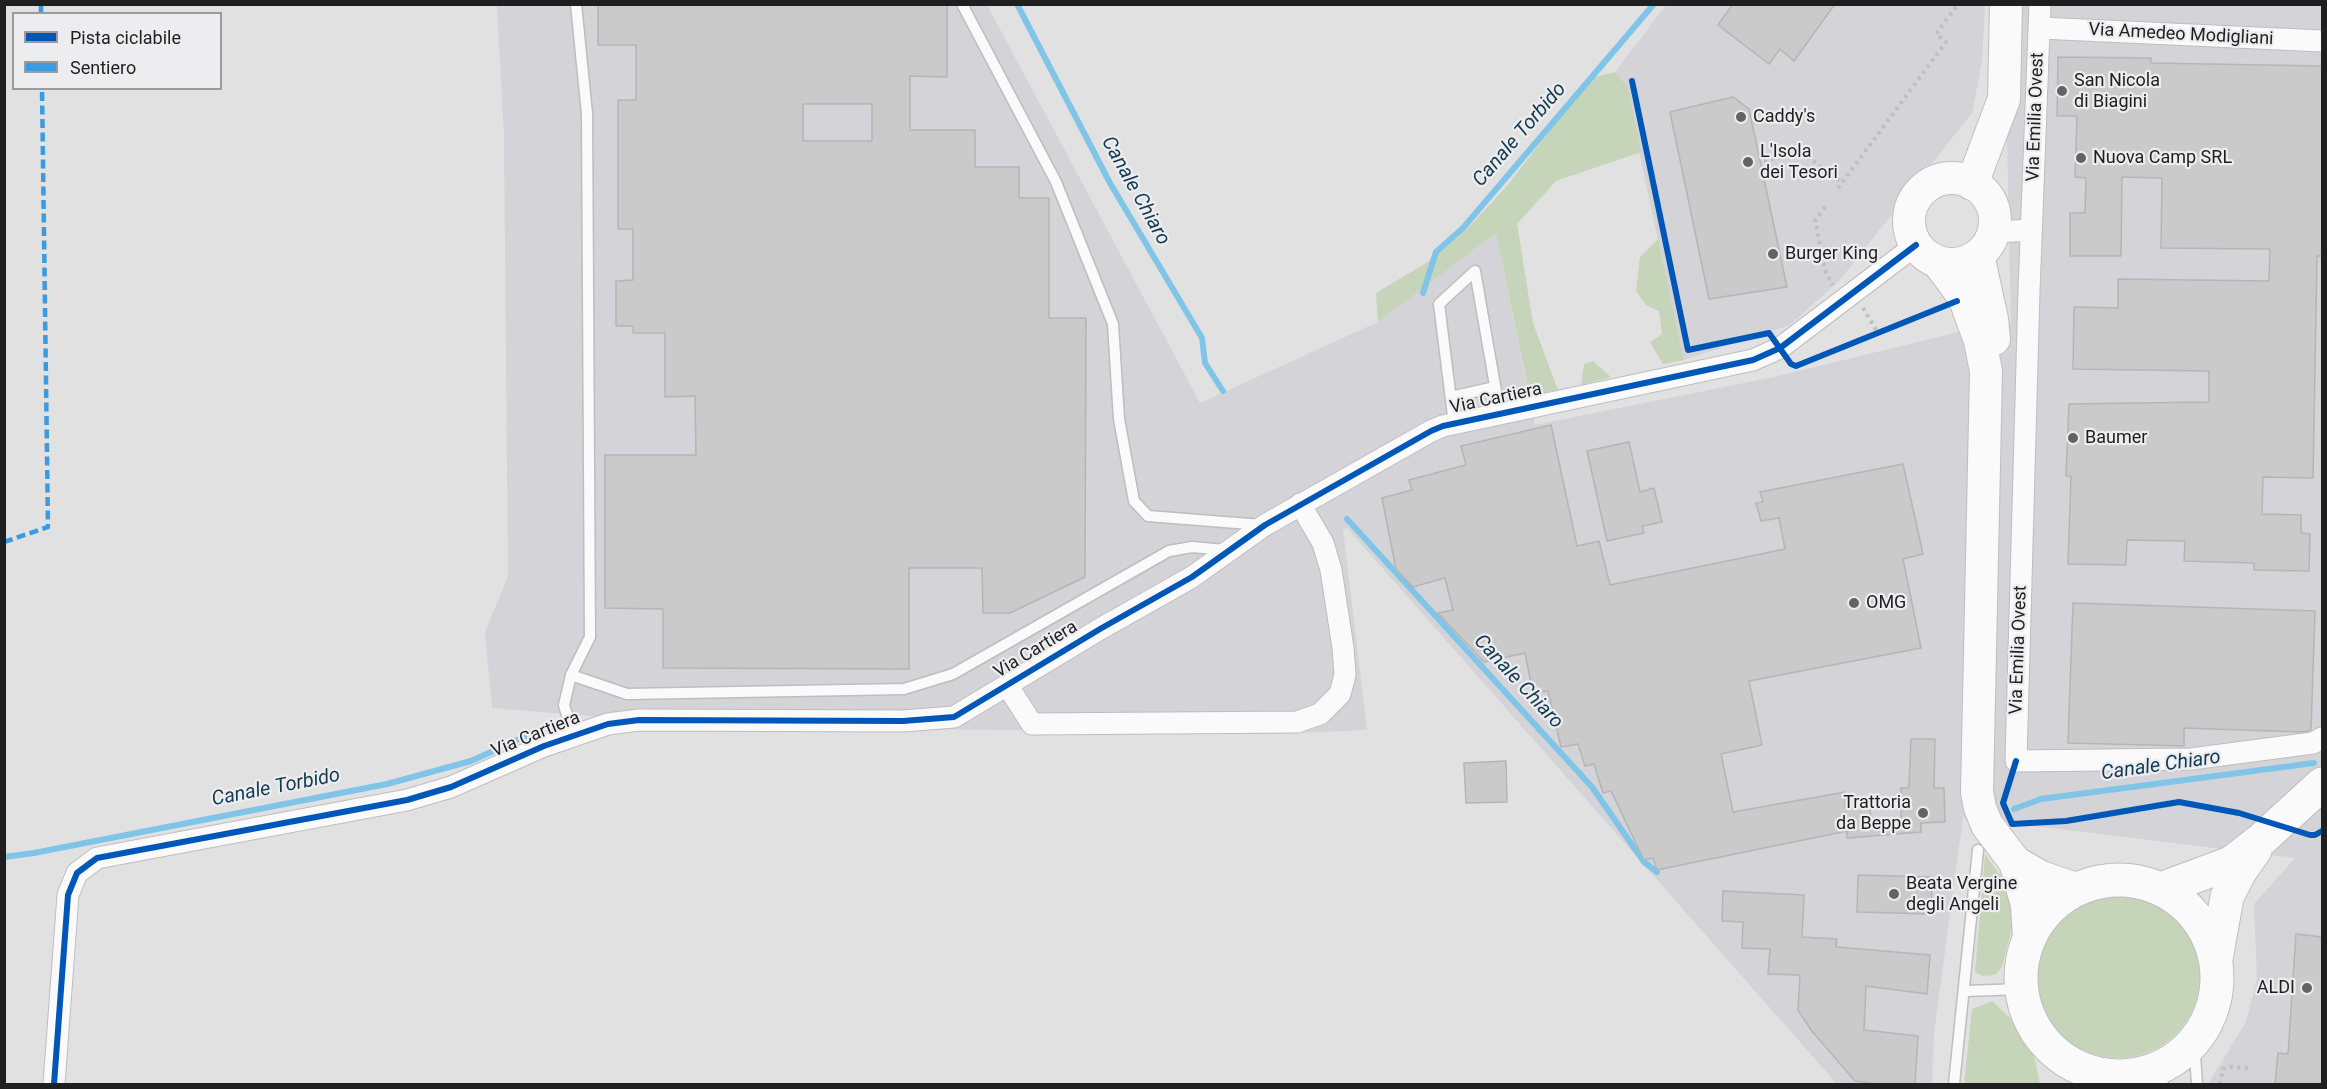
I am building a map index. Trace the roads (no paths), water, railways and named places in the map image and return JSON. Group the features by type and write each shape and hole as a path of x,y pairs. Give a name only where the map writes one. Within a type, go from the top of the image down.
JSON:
{"main road":[{"name":"Via Emilia Ovest","path":"1972,184 2004,99 2006,4"},
{"path":"1944,179 1959,179 1972,184 1983,192 1991,204 1994,218 1986,244 1966,262 1952,265 1927,254 1910,232 1909,218 1912,204 1920,192 1944,179"},
{"name":"Via Emilia Ovest","path":"1986,244 1995,351 1986,372"},
{"name":"Via Emilia Ovest","path":"1927,254 1964,297 1980,341 1986,372 1981,657 1976,778 1982,828 2015,862 2076,890"},
{"path":"2161,889 2231,863 2262,839 2322,784"},
{"path":"2042,1039 2067,1061 2106,1080 2137,1075 2155,1078 2160,1068 2180,1055 2194,1040 2211,1012 2217,986 2216,959 2227,897 2238,873 2262,839"},
{"name":"Via Emilia Ovest","path":"2015,862 2027,905 2029,938"},
{"path":"2053,1084 2052,1066 2042,1039 2029,1015 2022,989 2024,955 2029,938 2048,910 2076,890 2097,882 2118,879 2140,882 2161,889 2180,901 2197,917 2216,959"}],"street":[{"name":"Via Emilia Ovest","path":"2040,4 2031,230 2016,761 2191,759 2313,743 2322,738"},
{"name":"Via Amedeo Modigliani","path":"2040,28 2322,41"},
{"path":"1986,244 2031,230"},
{"name":"Via Cartiera","path":"54,1084 68,895 76,873 97,858 407,800 451,787 544,746 608,724 639,720 938,719 954,717 1100,629 1192,577 1265,525 1300,504 1431,431 1454,424 1753,360 1780,348 1927,254"},
{"name":"Via Cartiera","path":"1007,685 1032,724 1297,722 1320,714 1340,694 1345,675 1340,615 1323,543 1300,504"}],"lane":[{"path":"573,736 564,705 571,675 590,637 587,114 576,4"},
{"path":"962,4 1056,182 1113,324 1119,419 1134,501 1148,516 1265,525"},
{"path":"1454,424 1439,304 1475,271 1500,414"},
{"path":"1451,397 1495,387"},
{"path":"571,675 627,694 904,689 953,674 1169,551 1192,547 1230,551"},
{"path":"1954,1084 1982,828"},
{"path":"1965,991 2022,989"},
{"path":"2194,1040 2197,1084"}],"waterway":[{"name":"Canale Chiaro","path":"1017,4 1110,183 1202,338 1205,363 1223,391"},
{"name":"Canale Torbido","path":"1423,293 1436,252 1463,228 1654,4"},
{"name":"Canale Chiaro","path":"1347,519 1592,787 1644,862 1657,872"},
{"name":"Canale Torbido","path":"4,857 387,784 471,761 546,727"},
{"name":"Canale Chiaro","path":"2014,809 2041,799 2314,763"}],"place":[{"name":"San Nicola di Biagini","path":"2062,91"},
{"name":"Caddy's","path":"1741,117"},
{"name":"Nuova Camp SRL","path":"2081,158"},
{"name":"L'Isola dei Tesori","path":"1748,162"},
{"name":"Burger King","path":"1773,254"},
{"name":"Baumer","path":"2073,438"},
{"name":"OMG","path":"1854,603"},
{"name":"Trattoria da Beppe","path":"1923,813"},
{"name":"Beata Vergine degli Angeli","path":"1894,894"},
{"name":"ALDI","path":"2307,988"}]}
